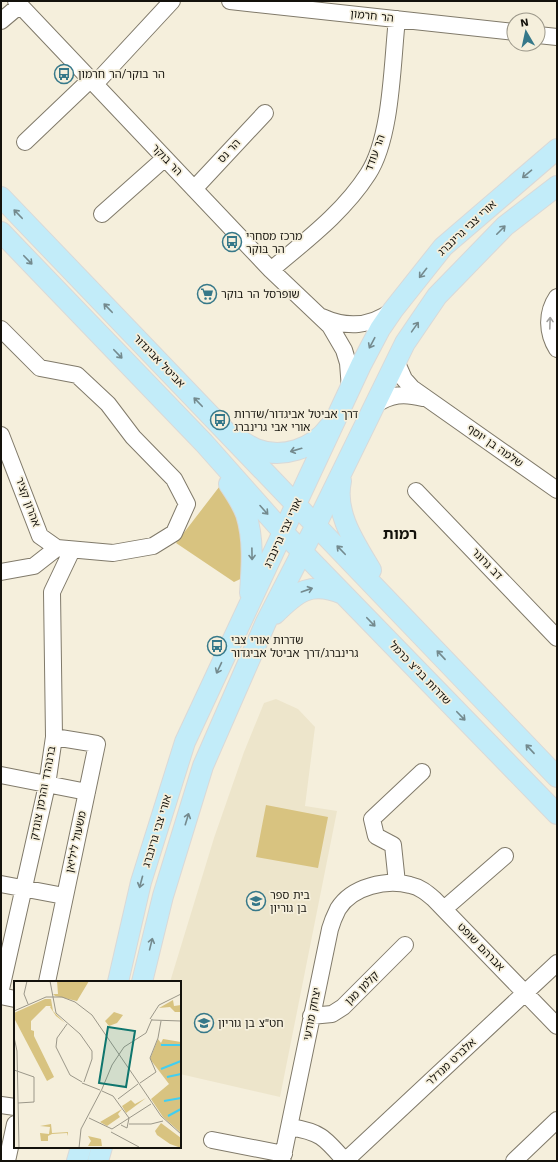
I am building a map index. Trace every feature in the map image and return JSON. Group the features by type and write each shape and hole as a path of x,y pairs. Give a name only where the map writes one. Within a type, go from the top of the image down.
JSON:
{"main road":[{"name":"אורי צבי גרינברג","path":"118,981 141,882 185,742 346,397 380,330 393,310 443,247 557,149"},
{"path":"142,981 163,896 203,766 266,622 345,467 405,343 437,296 505,226 557,186"},
{"name":"אביטל אביגדור","path":"1,197 316,525"},
{"path":"1,232 204,443 283,532"},
{"path":"225,430 256,449 274,453 299,450 312,443 326,431 346,397"},
{"path":"204,443 245,513 252,555 250,603"},
{"path":"345,467 340,487 342,512 353,539 388,599"},
{"path":"316,525 557,777"},
{"name":"שדרות בנ\"צ כרמל","path":"283,532 557,814"},
{"path":"266,622 291,598 314,587 329,589 344,594"},
{"path":"77,1161 80,1148"},
{"path":"98,1161 102,1148"}],"street":[{"path":"25,142 92,82 172,1"},
{"name":"הר חרמון","path":"230,1 506,31"},
{"path":"1,21 18,3"},
{"name":"הר בוקר","path":"18,3 271,270 321,317 339,338 348,363 346,397"},
{"name":"הר עודד","path":"271,270 337,212 369,173 380,145 386,117 397,19"},
{"path":"546,36 557,37"},
{"name":"הר נס","path":"194,189 265,113"},
{"path":"102,214 165,158"},
{"path":"557,297 550,312 548,326 551,339 557,349"},
{"name":"הר בוקר","path":"321,317 334,322 357,324 378,319 393,310"},
{"path":"1,572 34,566 64,549 113,553 153,546 174,533 187,504 174,479 133,437 108,404 77,375 40,368 3,334"},
{"name":"שלמה בן יוסף","path":"396,361 404,379 412,388 557,490"},
{"name":"שלמה בן יוסף","path":"375,405 391,396 399,394 410,395 432,402"},
{"name":"אהרון קציר","path":"1,435 40,536 64,549"},
{"name":"דב גרונר","path":"416,491 557,638"},
{"name":"ברנהרד והרמן צונדק","path":"1,989 47,785 54,737 52,592 64,549"},
{"name":"משעול ליליאן","path":"47,981 97,744 54,737"},
{"path":"397,883 393,845 376,836 372,820 422,772"},
{"path":"1,775 87,792"},
{"path":"444,909 504,856"},
{"name":"אברהם שופט","path":"370,886 397,883 411,885 424,890 557,1026"},
{"path":"1,884 64,896"},
{"name":"יצחק מודעי","path":"283,1157 330,929 339,908 352,894 370,886"},
{"name":"קלמן מגן","path":"311,1016 332,1014 343,1007 405,945"},
{"name":"אלברט מנדלר","path":"345,1161 557,962"},
{"path":"1,996 14,999"},
{"path":"1,1105 14,1107"},
{"path":"514,1161 557,1120"},
{"path":"290,1127 311,1131 325,1138 345,1161"},
{"path":"7,1161 14,1129"},
{"path":"212,1140 283,1157"}],"shaded area":[{"path":"226,478 236,495 251,574 234,582 176,543"},
{"name":"בית ספר בן גוריון","path":"276,699 298,709 315,727 305,806 337,811 280,1097 181,1074 181,981 170,981 214,838 244,752 264,703"},
{"path":"266,805 328,817 318,868 256,857"}],"place":[{"name":"הר בוקר/הר חרמון","path":"64,74"},
{"name":"מרכז מסחרי הר בוקר","path":"232,242"},
{"name":"שופרסל הר בוקר","path":"207,294"},
{"name":"דרך אביטל אביגדור/שדרות אורי אבי גרינברג","path":"220,420"},
{"name":"שדרות אורי צבי גרינברג/דרך אביטל אביגדור","path":"217,646"},
{"name":"בית ספר בן גוריון","path":"256,901"},
{"name":"חט\"צ בן גוריון","path":"204,1023"}],"district":[{"name":"רמות","path":"400,534"}]}
